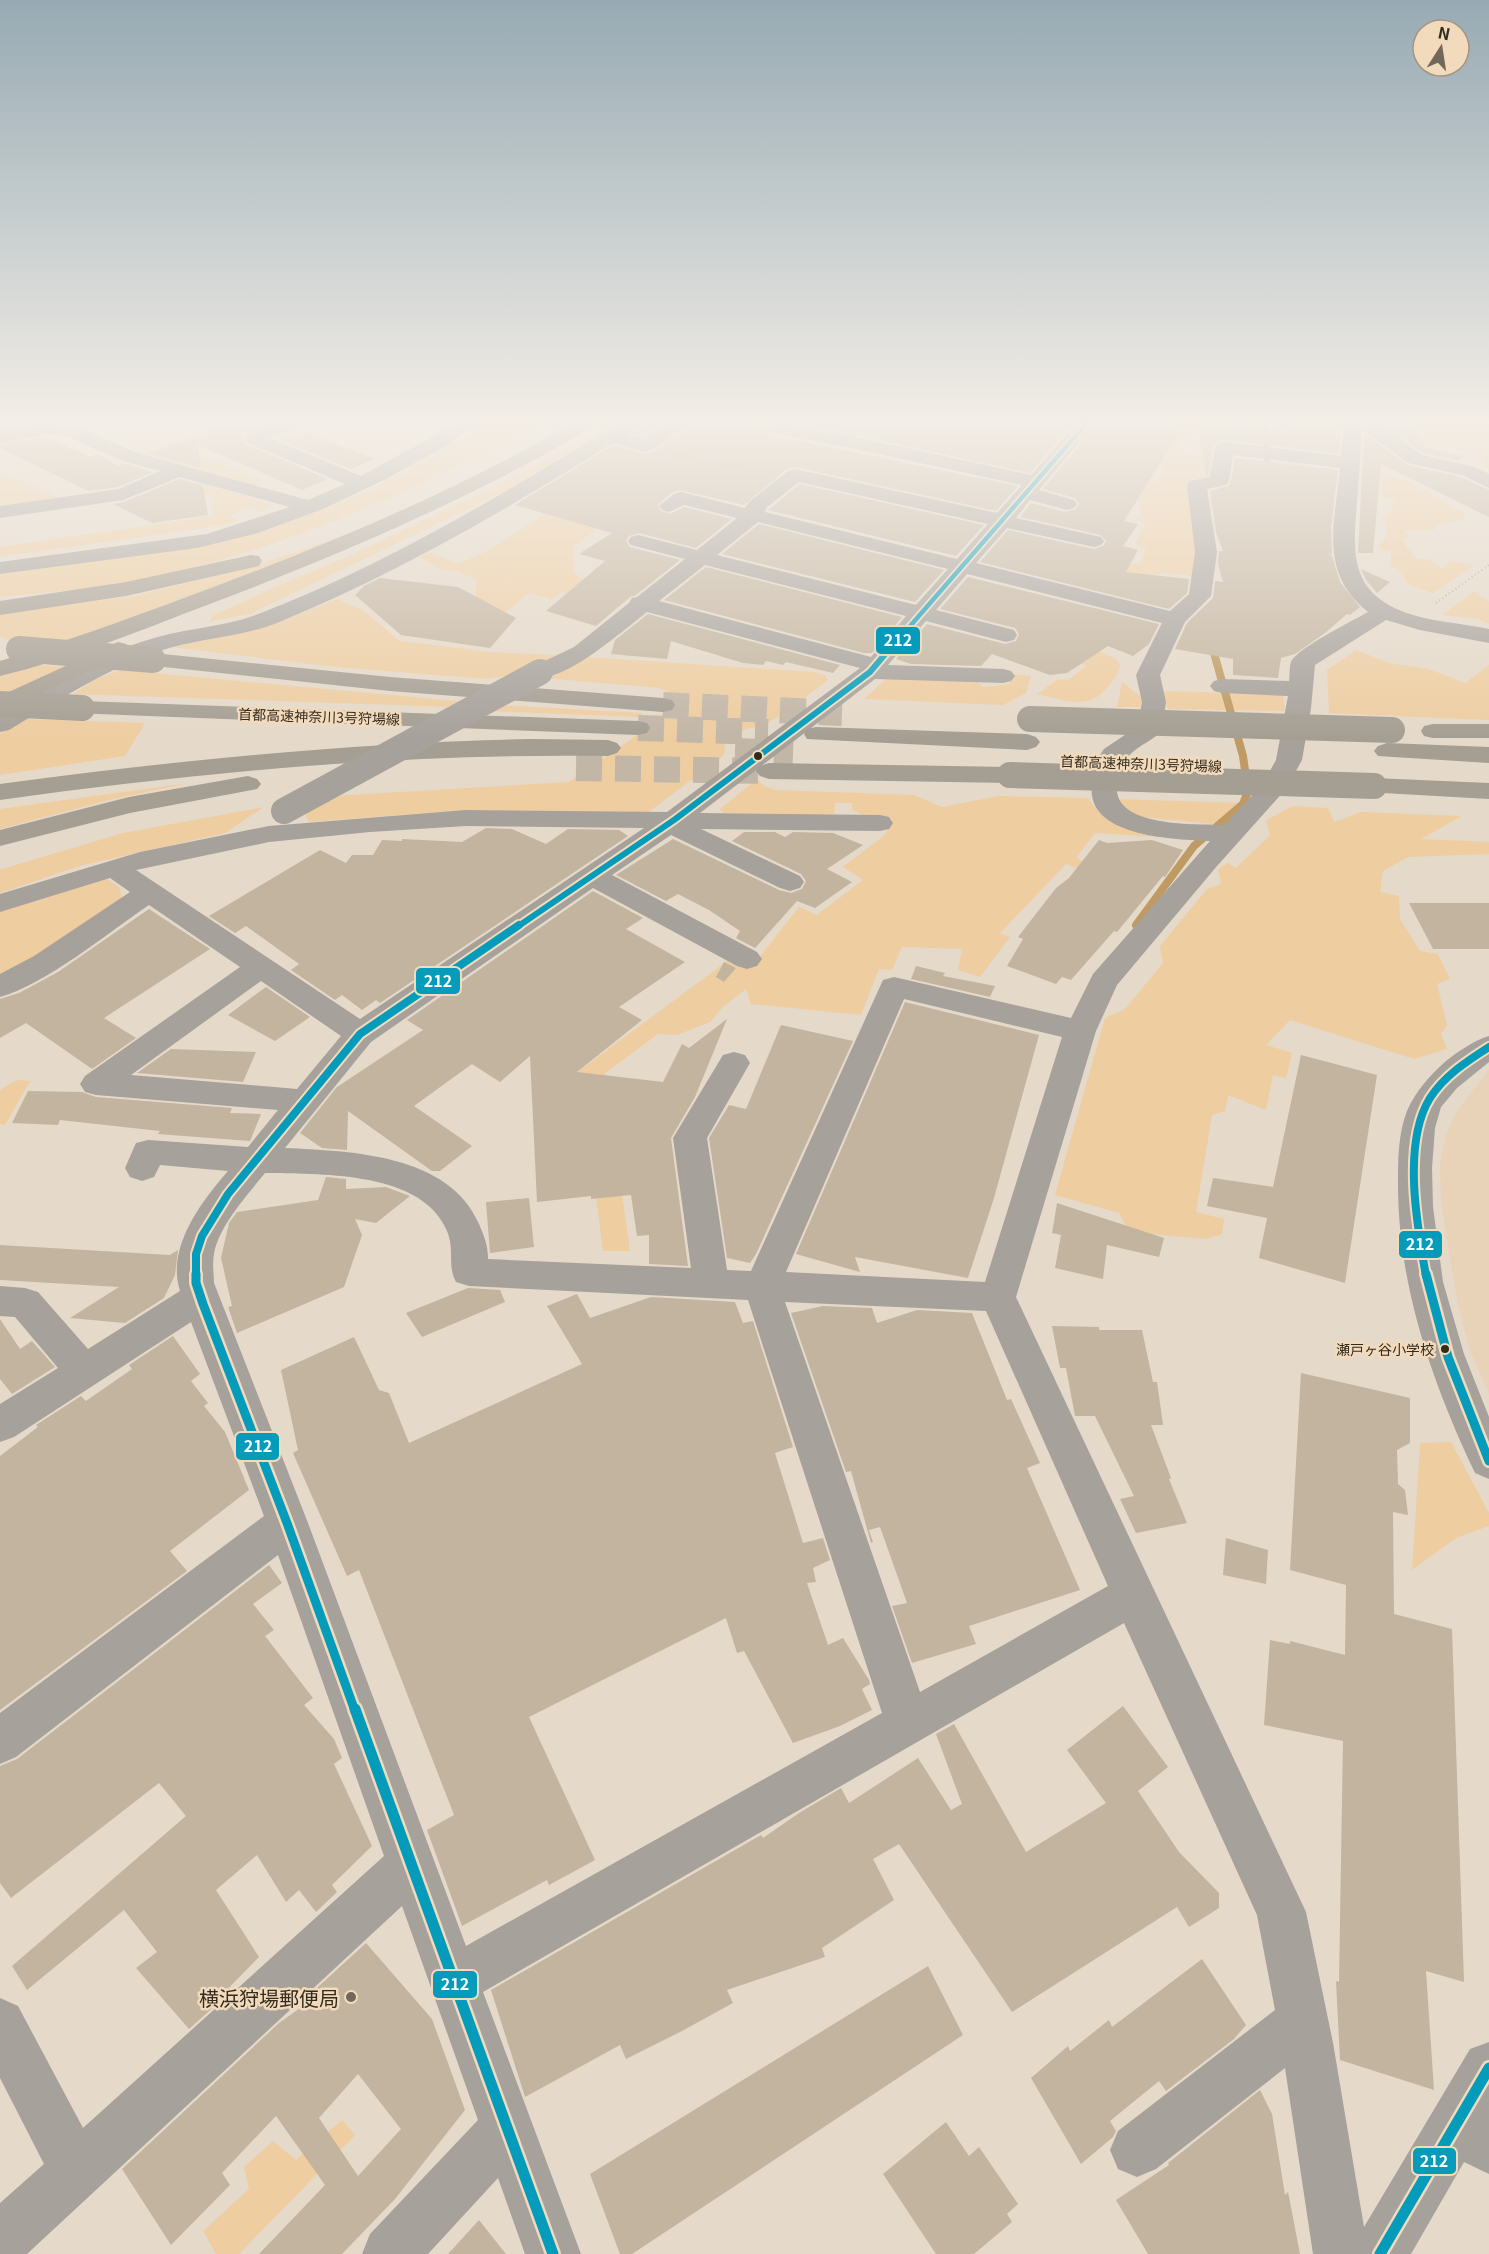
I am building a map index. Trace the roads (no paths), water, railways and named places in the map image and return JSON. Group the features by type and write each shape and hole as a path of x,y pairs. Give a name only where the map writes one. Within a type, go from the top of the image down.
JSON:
{"highway":[{"path":"0,608 116,592 186,578 262,558 341,529"},
{"path":"0,705 378,529"},
{"path":"0,669 122,629 349,543"},
{"path":"10,649 153,660 402,685 663,705"},
{"name":"首都高速神奈川3号狩場線","path":"0,705 638,728"},
{"path":"842,713 1022,749"},
{"path":"1383,759 1489,731"},
{"name":"首都高速神奈川3号狩場線","path":"816,734 1022,749 1383,759 1489,755"},
{"name":"首都高速神奈川3号狩場線","path":"0,792 102,778 349,753 476,746 608,748"},
{"path":"769,771 1022,749 1383,759 1489,791"},
{"name":"首都高速神奈川3号狩場線","path":"793,753 1022,749"},
{"name":"首都高速神奈川3号狩場線","path":"1383,759 1489,775"},
{"path":"0,838 129,805 183,794 331,773 457,766 576,768"}],"street":[{"path":"0,568 214,538 248,529"},
{"path":"0,724 117,660 151,646 266,619 399,560 452,529"},
{"path":"269,834 284,812 540,672 582,652 734,529"},
{"path":"812,529 1175,619"},
{"path":"553,2254 287,1523 200,1297 196,1283 195,1254 202,1236 228,1194 360,1034 672,822 873,668 995,529"},
{"path":"1040,529 1094,541"},
{"path":"1203,529 1206,552 1200,596 1175,619 1148,675 1160,685 1154,702 1150,729 1113,754 1104,797 1110,812 1134,825 1233,834"},
{"path":"1343,529 1345,564 1360,592 1383,613 1406,622 1489,636"},
{"path":"638,541 1006,635"},
{"path":"640,603 873,668 1003,676"},
{"path":"1341,2254 1303,2021 1281,1912 1133,1595 998,1297 1080,1031 1104,981 1273,789 1289,760 1301,689 1300,677 1303,662 1322,648 1383,613"},
{"path":"1222,686 1301,689"},
{"path":"0,903 140,860 269,834 370,824 466,818 880,823"},
{"path":"672,822 790,882"},
{"path":"114,868 360,1034"},
{"path":"592,876 747,959"},
{"path":"0,987 44,963 149,892"},
{"path":"261,967 96,1084 305,1101"},
{"path":"908,1723 762,1286 894,987 1080,1031"},
{"path":"1489,1047 1448,1077 1426,1107 1419,1129 1415,1182 1418,1245 1431,1313 1467,1414 1489,1461"},
{"path":"711,1283 690,1138 734,1063"},
{"path":"142,1168 148,1152 360,1166 398,1175 436,1193 456,1213 470,1245 469,1272 998,1297"},
{"path":"0,1425 200,1297"},
{"path":"0,1301 25,1303 84,1371"},
{"path":"0,1741 287,1523"},
{"path":"453,1981 1133,1595"},
{"path":"0,2241 410,1864"},
{"path":"1137,2150 1303,2021"},
{"path":"0,2024 77,2171"},
{"path":"1380,2254 1473,2135 1489,2068"},
{"path":"390,2254 507,2128"}],"waterway":[{"path":"1211,643 1212,648"},
{"path":"1136,925 1194,846 1243,804 1248,791 1243,756 1212,646"}],"tunnel":[{"path":"663,705 842,713"},
{"path":"638,728 768,732"},
{"path":"735,751 793,753"},
{"path":"576,768 767,771"}],"place":[{"name":"瀬戸ヶ谷小学校","path":"1445,1349"},
{"name":"横浜狩場郵便局","path":"351,1997"}]}
